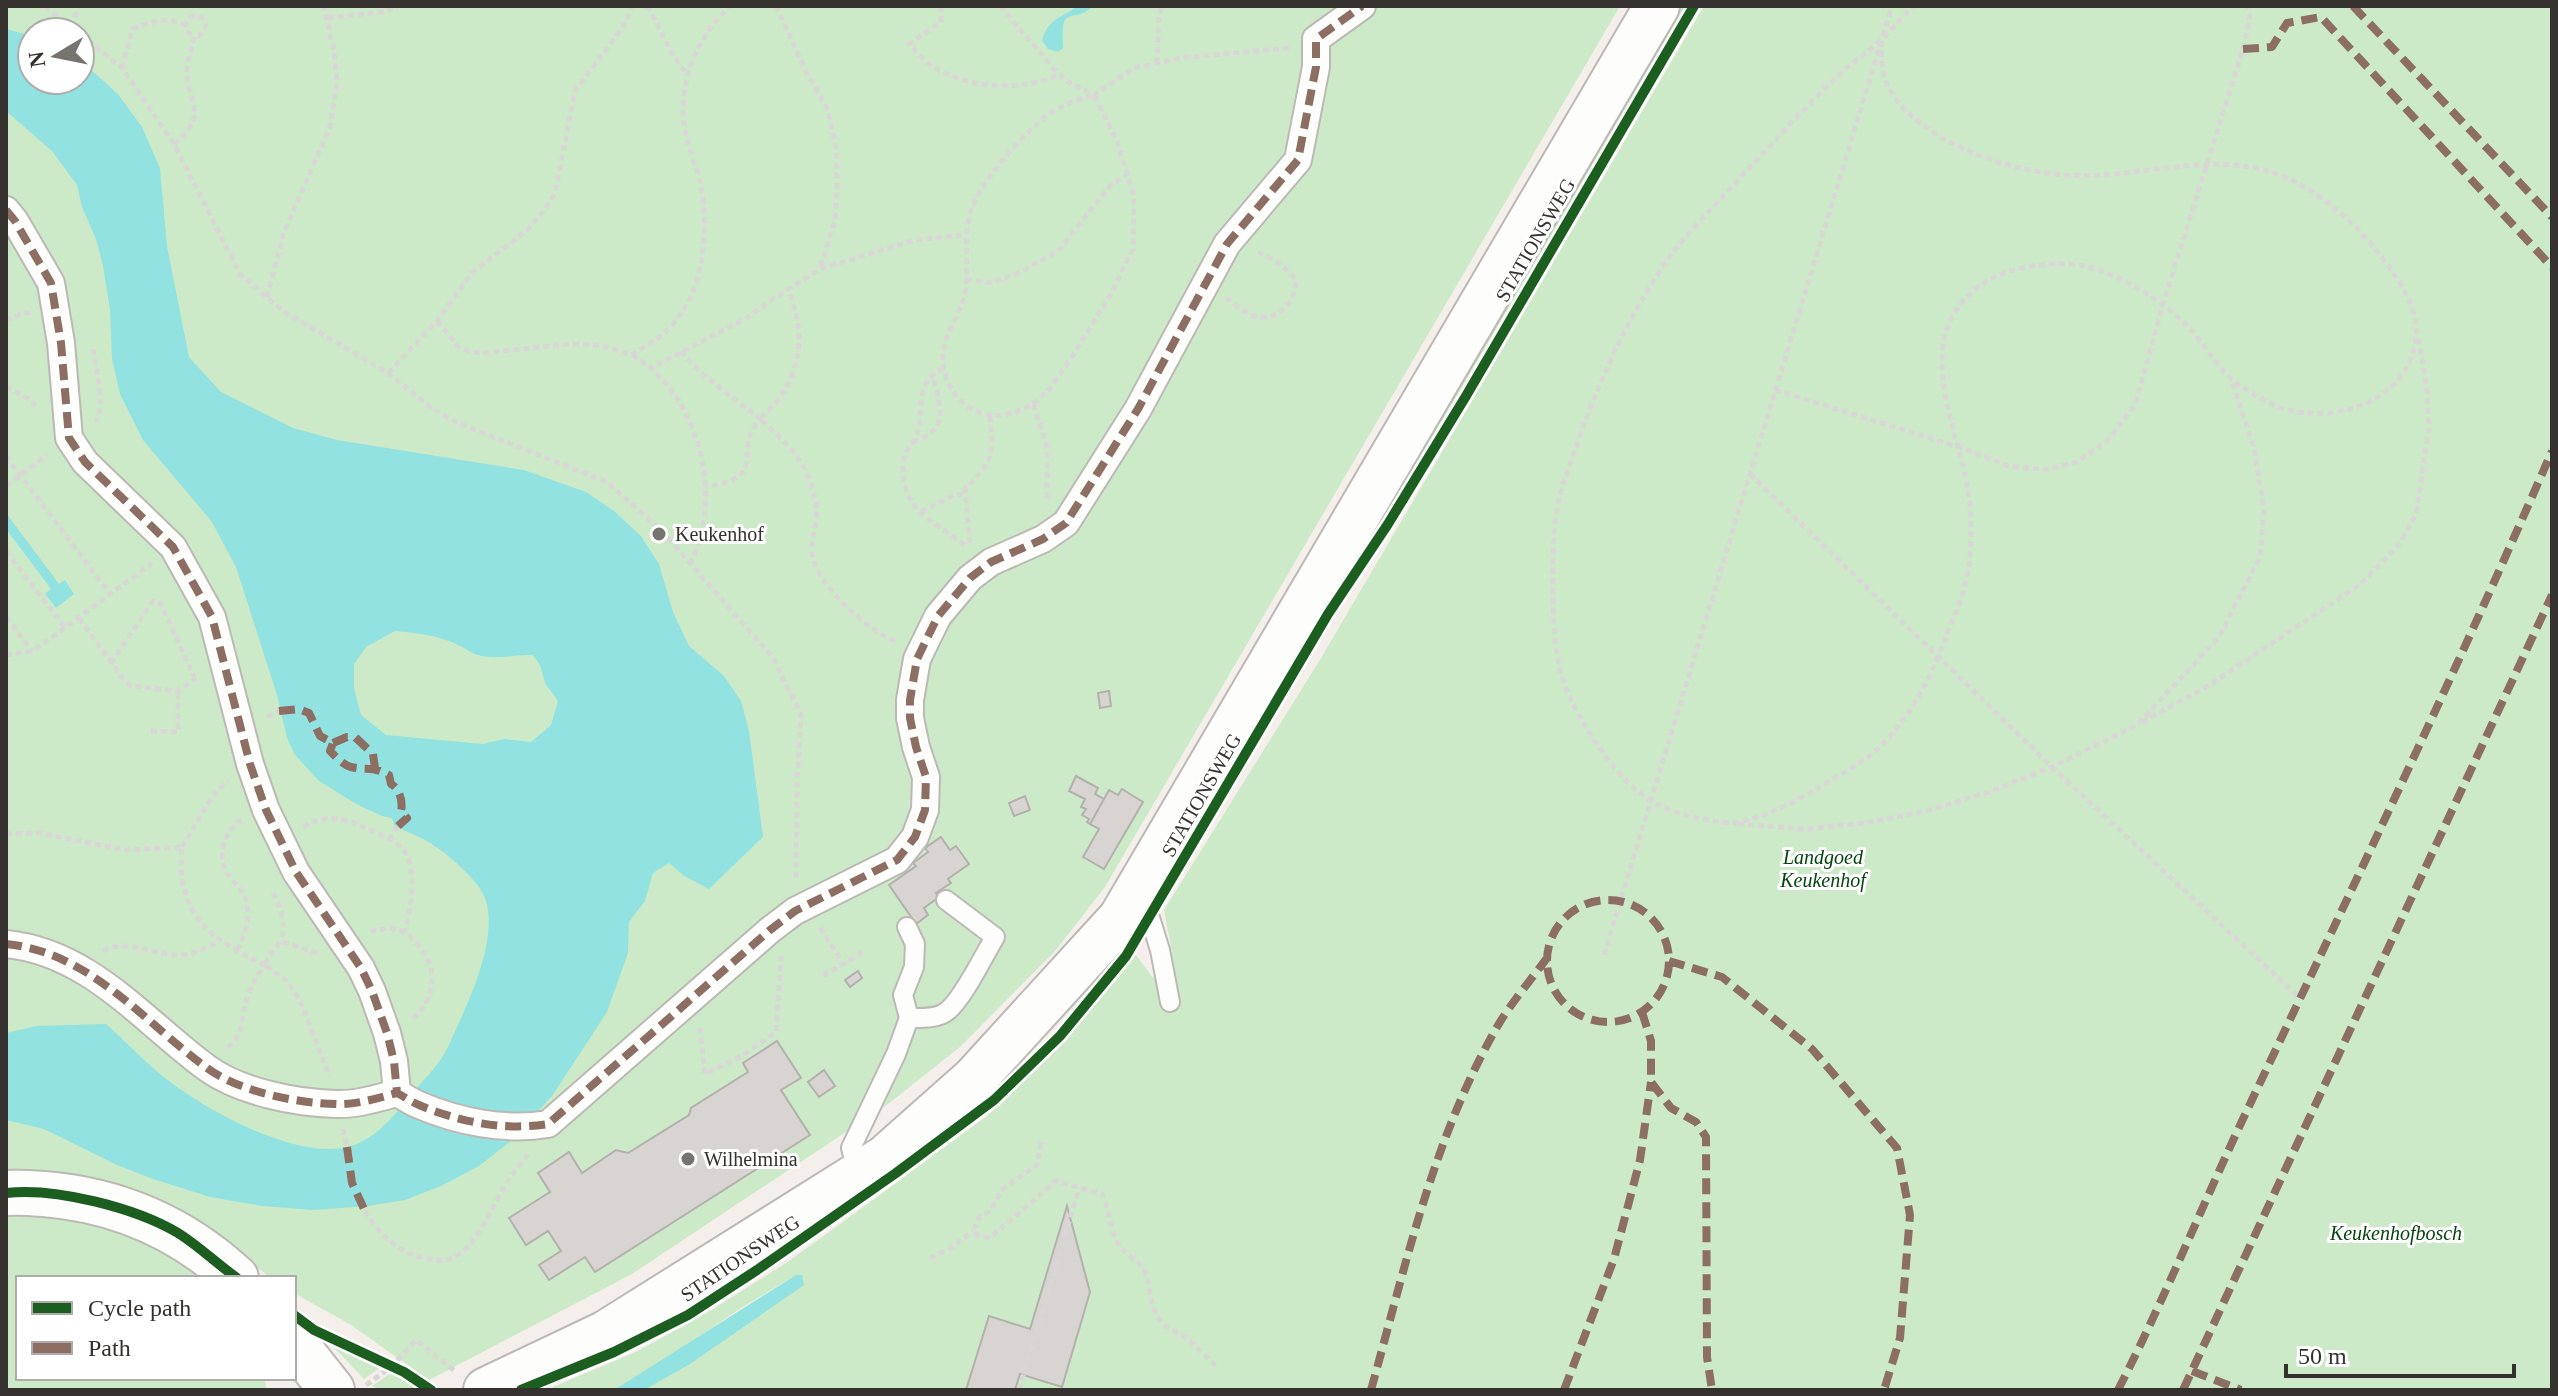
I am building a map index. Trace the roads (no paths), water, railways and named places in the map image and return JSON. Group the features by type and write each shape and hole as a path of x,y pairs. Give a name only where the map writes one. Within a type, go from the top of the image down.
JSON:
{"main road":[{"name":"STATIONSWEG","path":"474,1383 606,1333 885,1158 974,1079 1121,918 1657,6"},
{"path":"6,1193 65,1196 119,1207 178,1233 233,1276"},
{"path":"296,1345 332,1390"}],"street":[{"path":"6,944 23,946 58,958 81,970 144,1014 211,1071 253,1090 338,1104 400,1095 417,1104 467,1120 496,1125 542,1125 794,914 897,860 915,837 925,810 926,777 916,747 910,700 917,659 938,616 970,578 991,562 1051,534 1066,523 1138,409 1227,244 1298,160 1316,67 1316,39 1362,6"},
{"path":"6,210 51,283 61,343 69,438 85,462 173,547 212,617 250,764 266,810 296,872 361,968 387,1033 400,1095"}],"lane":[{"path":"1141,888 1160,950 1170,1002"},
{"path":"909,1018 928,1018 947,1011 995,937 946,900"},
{"path":"858,1174 851,1148 896,1054 909,1018 903,995 914,967 915,944 907,927"}],"water":[{"path":"1078,6 1093,6 1066,19 1063,48 1058,52 1048,49 1042,41 1048,28"},
{"path":"6,29 16,32 16,96 96,96 96,74 118,94 142,127 160,168 167,246 189,357 221,392 293,428 337,440 524,470 586,492 614,511 641,536 659,564 673,612 689,646 724,676 741,701 749,731 763,837 709,889 684,876 669,863 653,873 645,901 629,922 628,953 607,1012 552,1096 511,1141 479,1166 405,1200 313,1210 262,1206 210,1197 117,1165 44,1129 6,1120 6,1033 37,1026 106,1024 178,1088 255,1131 311,1148 337,1149 359,1143 376,1133 390,1119 445,1053 481,966 489,916 483,893 452,859 427,841 394,825 392,818 358,805 319,781 295,755 287,738 277,695 236,567 212,522 143,440 120,394 112,359 110,310 96,239 82,207 77,185 52,151 6,111","holes":["395,631 427,635 482,656 533,655 540,665 545,683 558,701 551,725 531,742 504,739 483,744 386,735 361,715 354,688 354,664 366,647"]},
{"path":"6,513 59,584 65,580 74,594 56,608 45,594 51,589 6,529"},
{"path":"796,1275 802,1275 804,1285 690,1364 644,1390 614,1390"}],"place":[{"name":"Keukenhof","path":"659,534"},
{"name":"Wilhelmina","path":"688,1159"}],"park label":[{"name":"Landgoed Keukenhof","path":"1823,868"},
{"name":"Keukenhofbosch","path":"2396,1233"}]}
